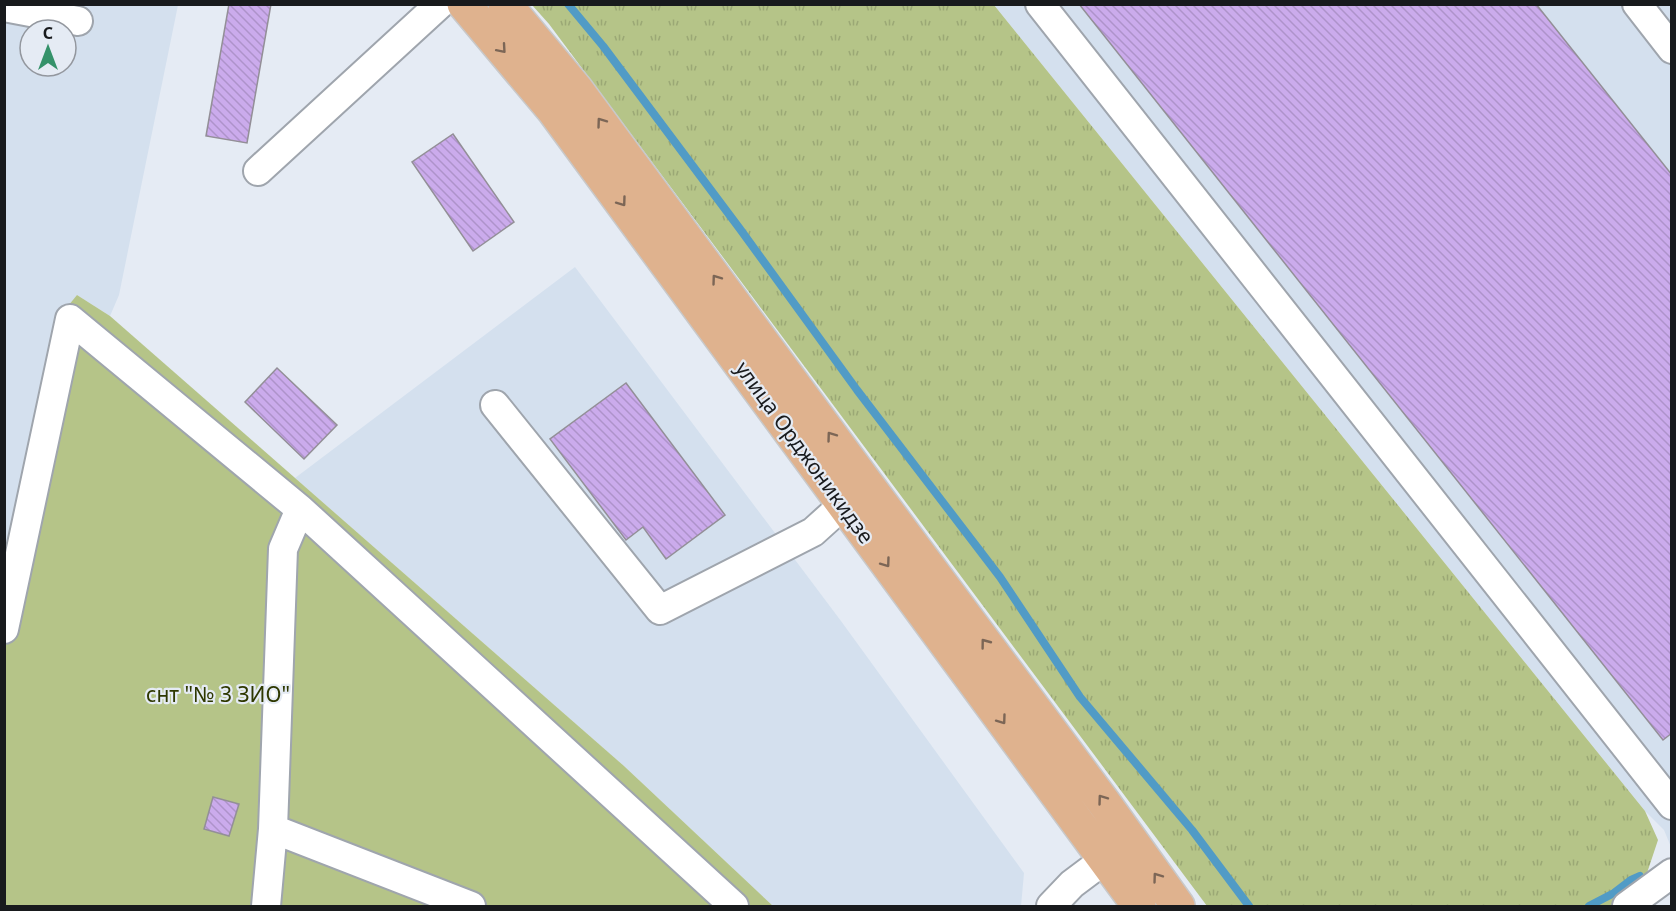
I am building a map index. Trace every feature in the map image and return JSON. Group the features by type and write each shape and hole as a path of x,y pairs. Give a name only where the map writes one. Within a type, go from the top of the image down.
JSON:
{"main road":[{"name":"улица Орджоникидзе","path":"464,4 555,111 1138,906"},
{"name":"улица Орджоникидзе","path":"505,4 576,89 1178,906"}],"lane":[{"path":"258,171 440,4"},
{"path":"1040,4 1671,805"},
{"path":"1637,4 1671,49"},
{"path":"4,7 62,18"},
{"path":"4,629 70,319 300,509 734,906"},
{"path":"495,405 660,610 813,532 844,504"},
{"path":"266,906 273,829 282,549 300,509"},
{"path":"273,829 471,906"},
{"path":"1051,906 1072,884 1104,860"},
{"path":"1627,906 1671,873"}],"shaded area":[{"path":"5,5 178,5 119,295 110,316 77,295 5,572"},
{"path":"994,5 1671,5 1671,847 1664,830 1645,811"},
{"path":"575,267 841,621 1024,873 1021,906 773,906 624,766 295,478"}],"green space":[{"path":"532,5 994,5 1645,811 1658,840 1641,891 1622,906 1207,906 549,24"},
{"name":"снт \"№ 3 ЗИО\"","path":"77,295 110,316 624,766 773,906 5,906 5,572 60,316"}],"building":[{"path":"229,4 271,4 247,143 206,136"},
{"path":"1079,4 1536,4 1672,175 1672,733 1663,740"},
{"path":"453,134 514,222 473,251 412,162"},
{"path":"277,368 337,425 304,459 245,402"},
{"path":"626,383 725,515 666,559 643,527 626,540 550,439"},
{"path":"213,797 239,804 229,836 204,829"}],"waterway":[{"path":"568,4 603,46 857,390 1000,577 1080,697 1192,830 1249,906"},
{"path":"1589,906 1640,876"}]}
